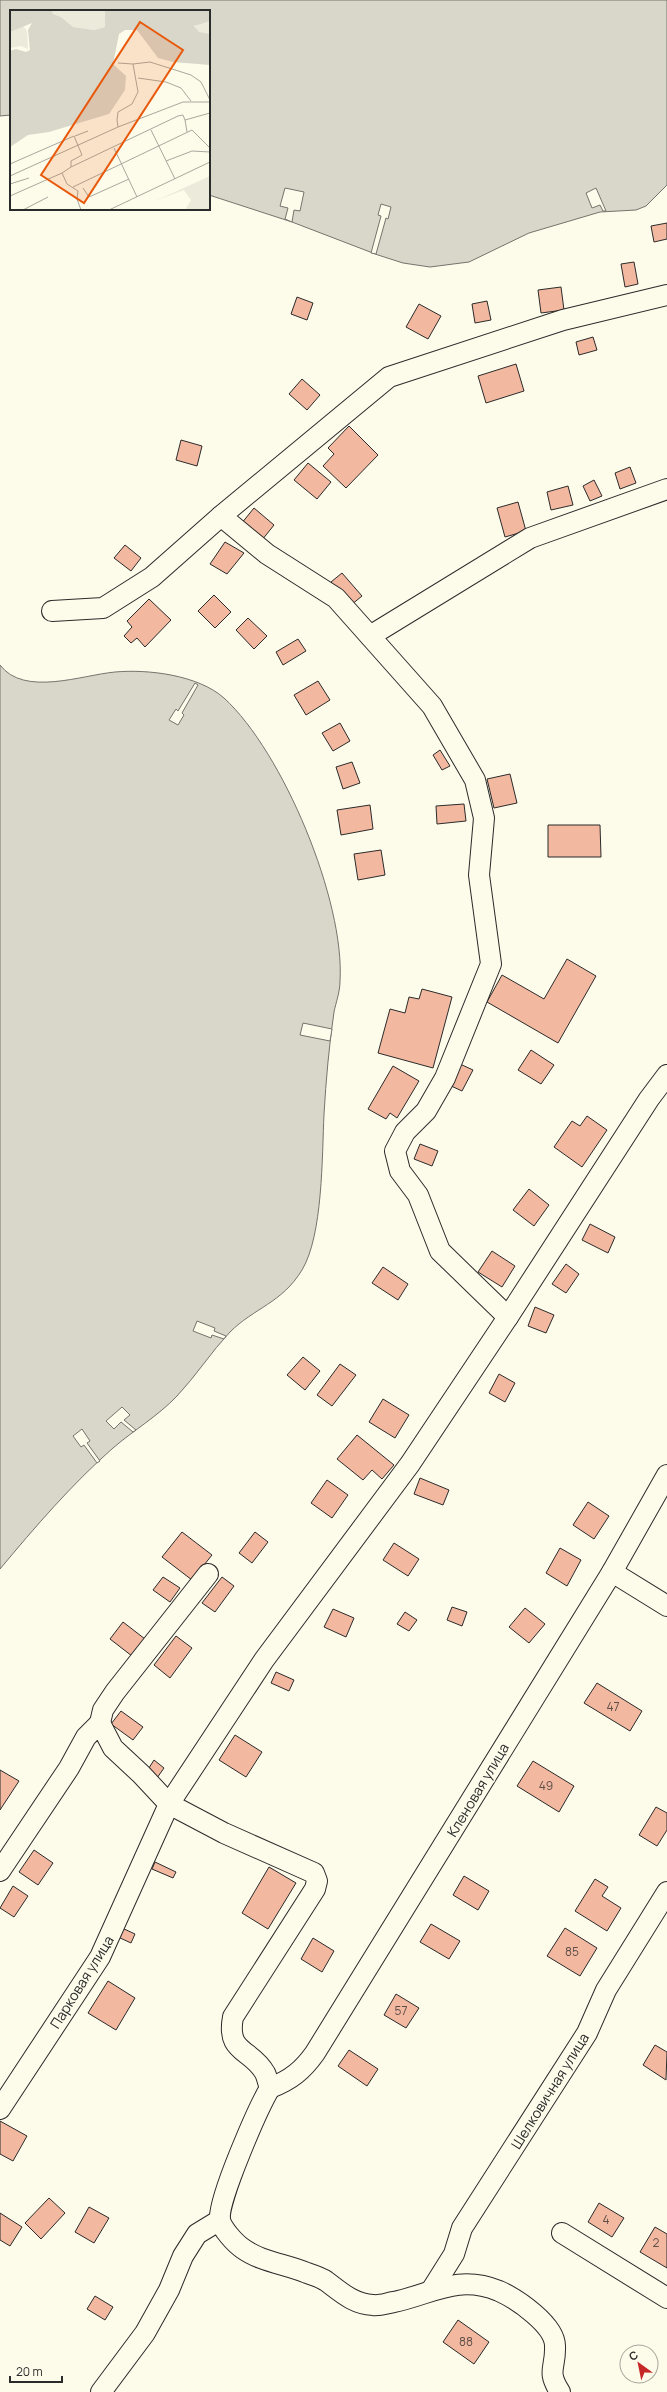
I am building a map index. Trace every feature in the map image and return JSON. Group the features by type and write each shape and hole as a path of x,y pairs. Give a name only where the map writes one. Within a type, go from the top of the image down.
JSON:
{"street":[{"path":"52,611 104,608 152,577 221,516 389,377 563,320 667,295"},
{"path":"370,636 530,538 667,489"},
{"path":"221,516 267,554 336,598 432,706 475,780 484,818 479,875 491,964 445,1078 426,1111 405,1132 395,1151 400,1171 418,1195 440,1251 508,1316"},
{"name":"Парковая улица","path":"0,2110 100,1957 168,1804 264,1660 410,1464 649,1099 667,1075"},
{"name":"Кленовая улица","path":"270,2088 294,2077 304,2068 315,2053 612,1572 667,1475"},
{"path":"612,1572 667,1606"},
{"path":"0,1871 69,1768 86,1737 100,1723 104,1710 115,1692 208,1574"},
{"path":"100,1723 113,1748 141,1774 168,1804 224,1833 314,1873 318,1881 315,1889 233,2017 231,2029 232,2040 240,2051 264,2072 270,2088 260,2104 232,2175 222,2205 220,2220 228,2234 242,2248 264,2259 325,2280 355,2302 374,2306 401,2300 432,2289 453,2284 473,2285 499,2291 537,2316 548,2329 555,2344 551,2374 560,2392"},
{"name":"Шелковичная улица","path":"432,2289 454,2254 462,2228 587,2033 606,1990 667,1892"},
{"path":"100,2392 145,2332 169,2290 183,2256 197,2234 220,2220"},
{"path":"562,2233 667,2298"}],"shaded area":[{"path":"0,0 667,0 667,185 646,206 636,210 600,212 529,233 469,262 430,267 403,263 292,222 210,195 210,10 10,10 10,115 0,116"},
{"path":"0,665 10,675 23,680 38,682 54,682 128,671 172,675 201,684 224,698 246,722 268,754 288,790 306,830 321,871 332,911 339,948 340,981 339,993 334,1012 328,1063 318,1216 309,1255 302,1270 286,1290 277,1298 239,1324 230,1332 170,1403 113,1448 83,1476 40,1522 0,1569"}],"pier":[{"path":"285,188 304,192 300,211 294,210 292,222 285,219 288,208 280,206"},
{"path":"596,188 606,211 603,211 600,205 592,208 586,193"},
{"path":"381,204 391,207 388,219 386,218 376,254 371,253 381,216 378,215"},
{"path":"195,683 198,685 182,713 184,715 178,725 169,720 176,709 178,711"},
{"path":"303,1023 332,1029 330,1041 300,1035"},
{"path":"197,1321 215,1328 214,1331 226,1336 224,1339 212,1335 211,1338 193,1331"},
{"path":"122,1407 130,1415 124,1420 136,1430 133,1432 121,1422 114,1429 106,1421"},
{"path":"82,1429 90,1441 87,1443 100,1461 97,1463 84,1445 81,1447 73,1436"}],"building":[{"path":"667,223 667,239 654,242 651,226"},
{"path":"634,262 638,284 625,287 621,264"},
{"path":"561,287 564,310 541,313 538,290"},
{"path":"297,297 313,303 307,320 291,314"},
{"path":"487,301 491,320 475,323 472,304"},
{"path":"419,304 441,316 428,339 406,327"},
{"path":"593,337 597,350 579,355 576,342"},
{"path":"516,364 524,391 486,403 478,376"},
{"path":"302,379 320,395 307,410 289,394"},
{"path":"349,426 378,455 346,488 323,466 334,454 328,448"},
{"path":"181,440 202,446 197,466 176,460"},
{"path":"308,463 331,482 317,499 294,480"},
{"path":"630,467 636,483 620,489 615,473"},
{"path":"594,480 602,496 590,501 583,486"},
{"path":"568,486 573,505 551,510 547,492"},
{"path":"518,502 526,531 505,537 497,508"},
{"path":"254,508 274,525 262,540 241,524"},
{"path":"225,542 244,553 227,574 210,564"},
{"path":"125,545 141,558 131,571 114,558"},
{"path":"342,573 362,596 351,605 331,582"},
{"path":"214,595 231,612 215,628 198,611"},
{"path":"149,599 171,620 145,647 137,638 131,643 124,636 132,627 127,621"},
{"path":"248,618 267,636 254,649 236,630"},
{"path":"298,639 306,651 283,665 276,652"},
{"path":"318,681 330,700 306,715 294,695"},
{"path":"340,723 350,741 333,751 322,733"},
{"path":"440,750 450,766 442,770 433,755"},
{"path":"352,762 360,783 343,789 336,767"},
{"path":"510,774 517,803 494,808 487,779"},
{"path":"464,804 466,821 437,824 436,806"},
{"path":"370,805 373,829 341,835 337,810"},
{"path":"548,825 600,825 601,857 548,857"},
{"path":"381,850 385,875 358,880 354,854"},
{"path":"567,959 596,976 558,1043 487,1002 502,975 544,999"},
{"path":"422,989 452,997 433,1068 378,1053 390,1009 405,1013 409,997 419,999"},
{"path":"531,1050 554,1065 541,1084 518,1070"},
{"path":"460,1064 473,1070 462,1091 449,1085"},
{"path":"393,1066 419,1081 397,1118 390,1113 386,1119 368,1109"},
{"path":"587,1116 607,1130 582,1167 554,1147 572,1121 580,1126"},
{"path":"420,1144 438,1151 432,1166 414,1159"},
{"path":"529,1189 549,1205 534,1226 513,1210"},
{"path":"590,1224 615,1237 608,1253 582,1240"},
{"path":"492,1251 515,1266 502,1287 478,1272"},
{"path":"566,1264 579,1274 566,1293 552,1284"},
{"path":"383,1267 408,1284 398,1300 372,1283"},
{"path":"535,1307 554,1315 546,1333 528,1326"},
{"path":"303,1357 320,1371 305,1390 287,1375"},
{"path":"340,1364 356,1375 332,1406 317,1395"},
{"path":"499,1374 515,1383 505,1402 489,1393"},
{"path":"383,1399 409,1415 395,1438 369,1422"},
{"path":"357,1435 394,1465 382,1479 372,1470 363,1480 337,1459"},
{"path":"420,1478 449,1490 443,1505 414,1494"},
{"path":"327,1480 348,1495 332,1518 311,1503"},
{"path":"588,1502 609,1516 594,1539 573,1525"},
{"path":"182,1532 212,1555 192,1580 162,1557"},
{"path":"255,1532 268,1542 252,1563 239,1553"},
{"path":"394,1543 419,1559 408,1576 383,1560"},
{"path":"560,1548 581,1560 567,1586 546,1573"},
{"path":"163,1577 180,1588 170,1602 153,1590"},
{"path":"222,1577 234,1586 215,1612 202,1603"},
{"path":"452,1607 467,1612 462,1626 447,1620"},
{"path":"525,1608 545,1624 529,1643 509,1627"},
{"path":"333,1609 354,1618 346,1637 324,1627"},
{"path":"405,1612 417,1620 409,1631 397,1624"},
{"path":"123,1622 145,1639 132,1656 110,1639"},
{"path":"176,1636 192,1648 170,1678 154,1665"},
{"path":"276,1672 294,1680 289,1691 271,1683"},
{"path":"597,1683 642,1711 630,1731 584,1703"},
{"path":"121,1711 143,1727 133,1740 111,1724"},
{"path":"235,1735 262,1752 246,1777 219,1760"},
{"path":"154,1760 164,1768 157,1778 147,1771"},
{"path":"533,1761 574,1786 559,1812 517,1786"},
{"path":"0,1770 19,1781 0,1810"},
{"path":"656,1807 667,1813 667,1830 657,1846 639,1835"},
{"path":"34,1850 53,1863 38,1885 19,1872"},
{"path":"155,1862 176,1872 173,1878 152,1869"},
{"path":"269,1867 296,1883 268,1929 242,1913"},
{"path":"464,1876 489,1891 478,1910 453,1895"},
{"path":"595,1879 608,1887 602,1896 621,1908 607,1931 575,1911"},
{"path":"13,1886 28,1896 14,1917 0,1908"},
{"path":"431,1924 460,1941 449,1959 420,1942"},
{"path":"122,1928 135,1934 131,1943 118,1937"},
{"path":"565,1928 597,1948 580,1976 547,1956"},
{"path":"313,1938 334,1951 322,1972 301,1959"},
{"path":"108,1981 135,1998 116,2030 88,2013"},
{"path":"396,1994 419,2008 406,2028 384,2015"},
{"path":"655,2045 667,2052 666,2080 643,2065"},
{"path":"349,2050 378,2069 367,2086 338,2066"},
{"path":"0,2121 27,2136 13,2161 0,2154"},
{"path":"49,2198 65,2213 41,2239 25,2223"},
{"path":"599,2203 624,2218 612,2237 588,2222"},
{"path":"89,2207 109,2218 94,2243 75,2232"},
{"path":"0,2213 22,2227 10,2246 0,2240"},
{"path":"655,2227 667,2234 667,2268 640,2252"},
{"path":"95,2296 113,2307 105,2320 87,2309"},
{"path":"458,2320 489,2342 474,2364 443,2342"}]}
